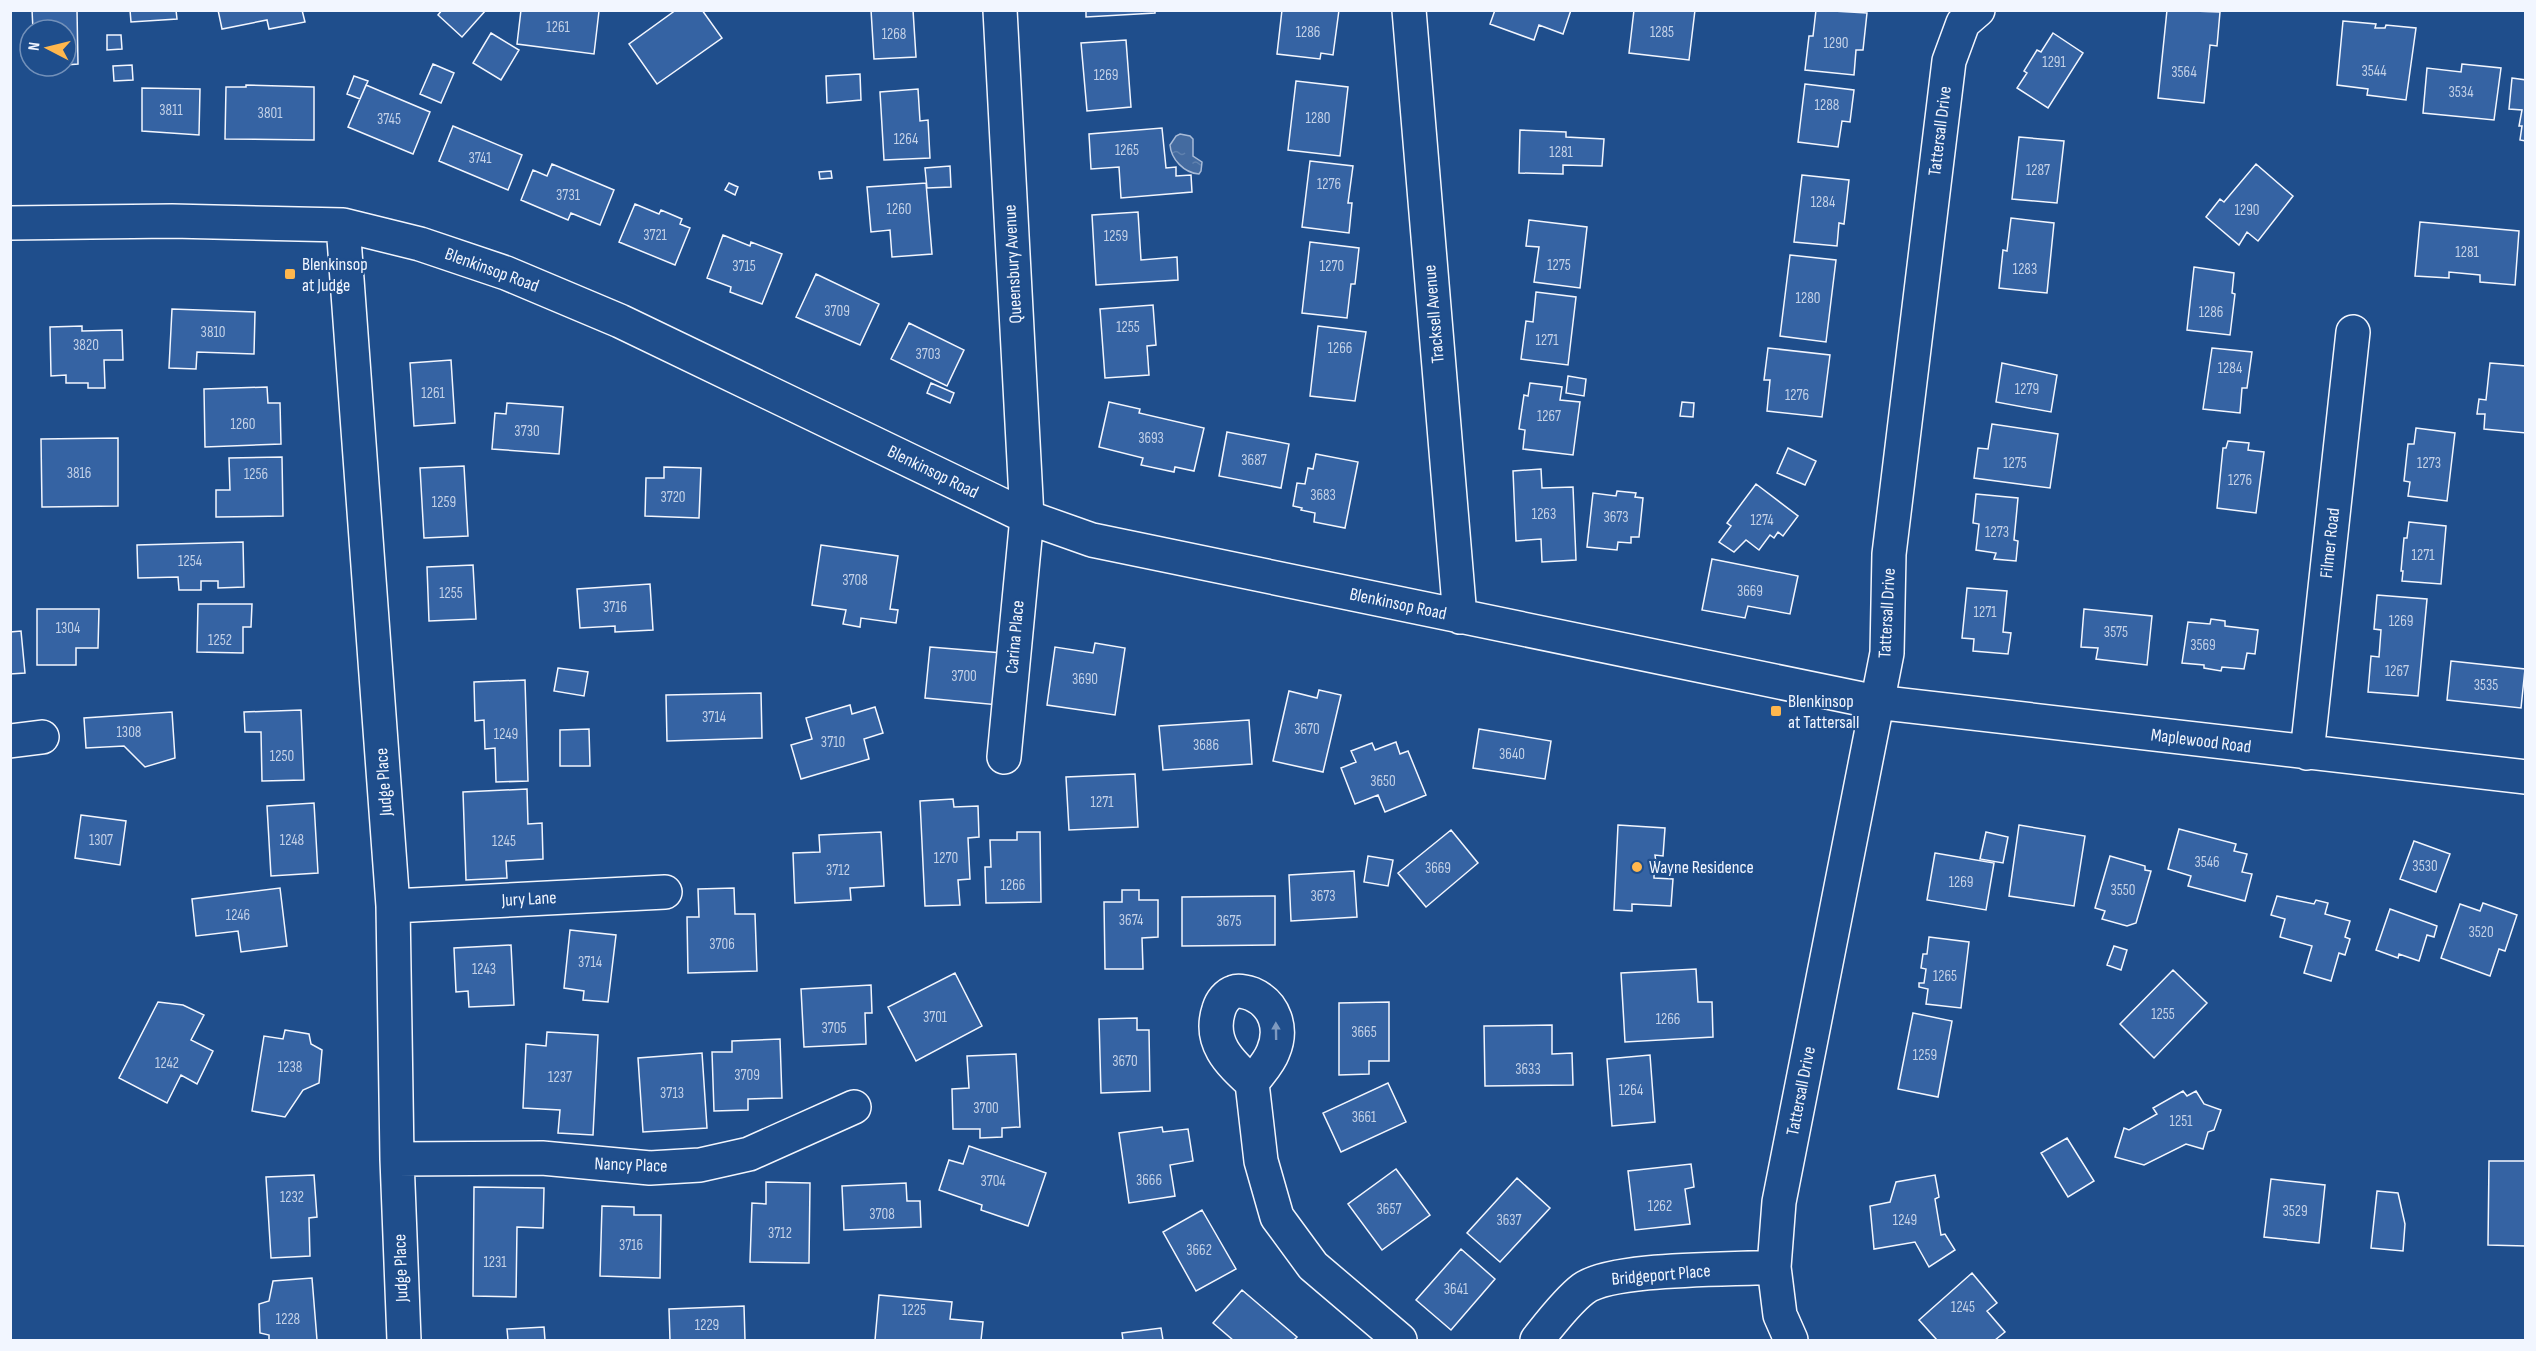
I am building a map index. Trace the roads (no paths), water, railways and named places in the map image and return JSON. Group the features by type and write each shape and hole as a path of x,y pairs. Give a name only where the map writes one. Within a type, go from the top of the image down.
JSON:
{"street":[{"name":"Queensbury Avenue","path":"1000,10 1027,517"},
{"name":"Tracksell Avenue","path":"1409,10 1460,616"},
{"name":"Tattersall Drive","path":"1791,1341 1780,1315 1774,1267 1779,1202 1887,653 1889,554 1948,61 1971,17"},
{"name":"Blenkinsop Road","path":"10,223 172,221 344,225 420,244 506,273 620,321 1027,517 1092,540 1876,702"},
{"name":"Judge Place","path":"344,225 393,906 397,1159 404,1341"},
{"name":"Filmer Road","path":"2307,753 2353,332"},
{"name":"Carina Place","path":"1004,757 1027,517"},
{"name":"Maplewood Road","path":"1876,702 2526,777"},
{"name":"Jury Lane","path":"393,906 665,892"},
{"path":"1252,1083 1261,1161 1277,1217 1313,1266 1400,1341"},
{"name":"Nancy Place","path":"397,1159 509,1157 650,1168 700,1165 749,1154 854,1107"},
{"name":"Bridgeport Place","path":"1537,1341 1583,1288 1606,1279 1635,1274 1774,1267"}],"water":[{"path":"1180,134 1193,139 1193,156 1202,162 1199,174 1183,168 1173,155 1170,145"}],"place":[{"name":"Blenkinsop at Judge","path":"290,274"},
{"name":"Blenkinsop at Tattersall","path":"1776,711"},
{"name":"Wayne Residence","path":"1637,867"}]}
